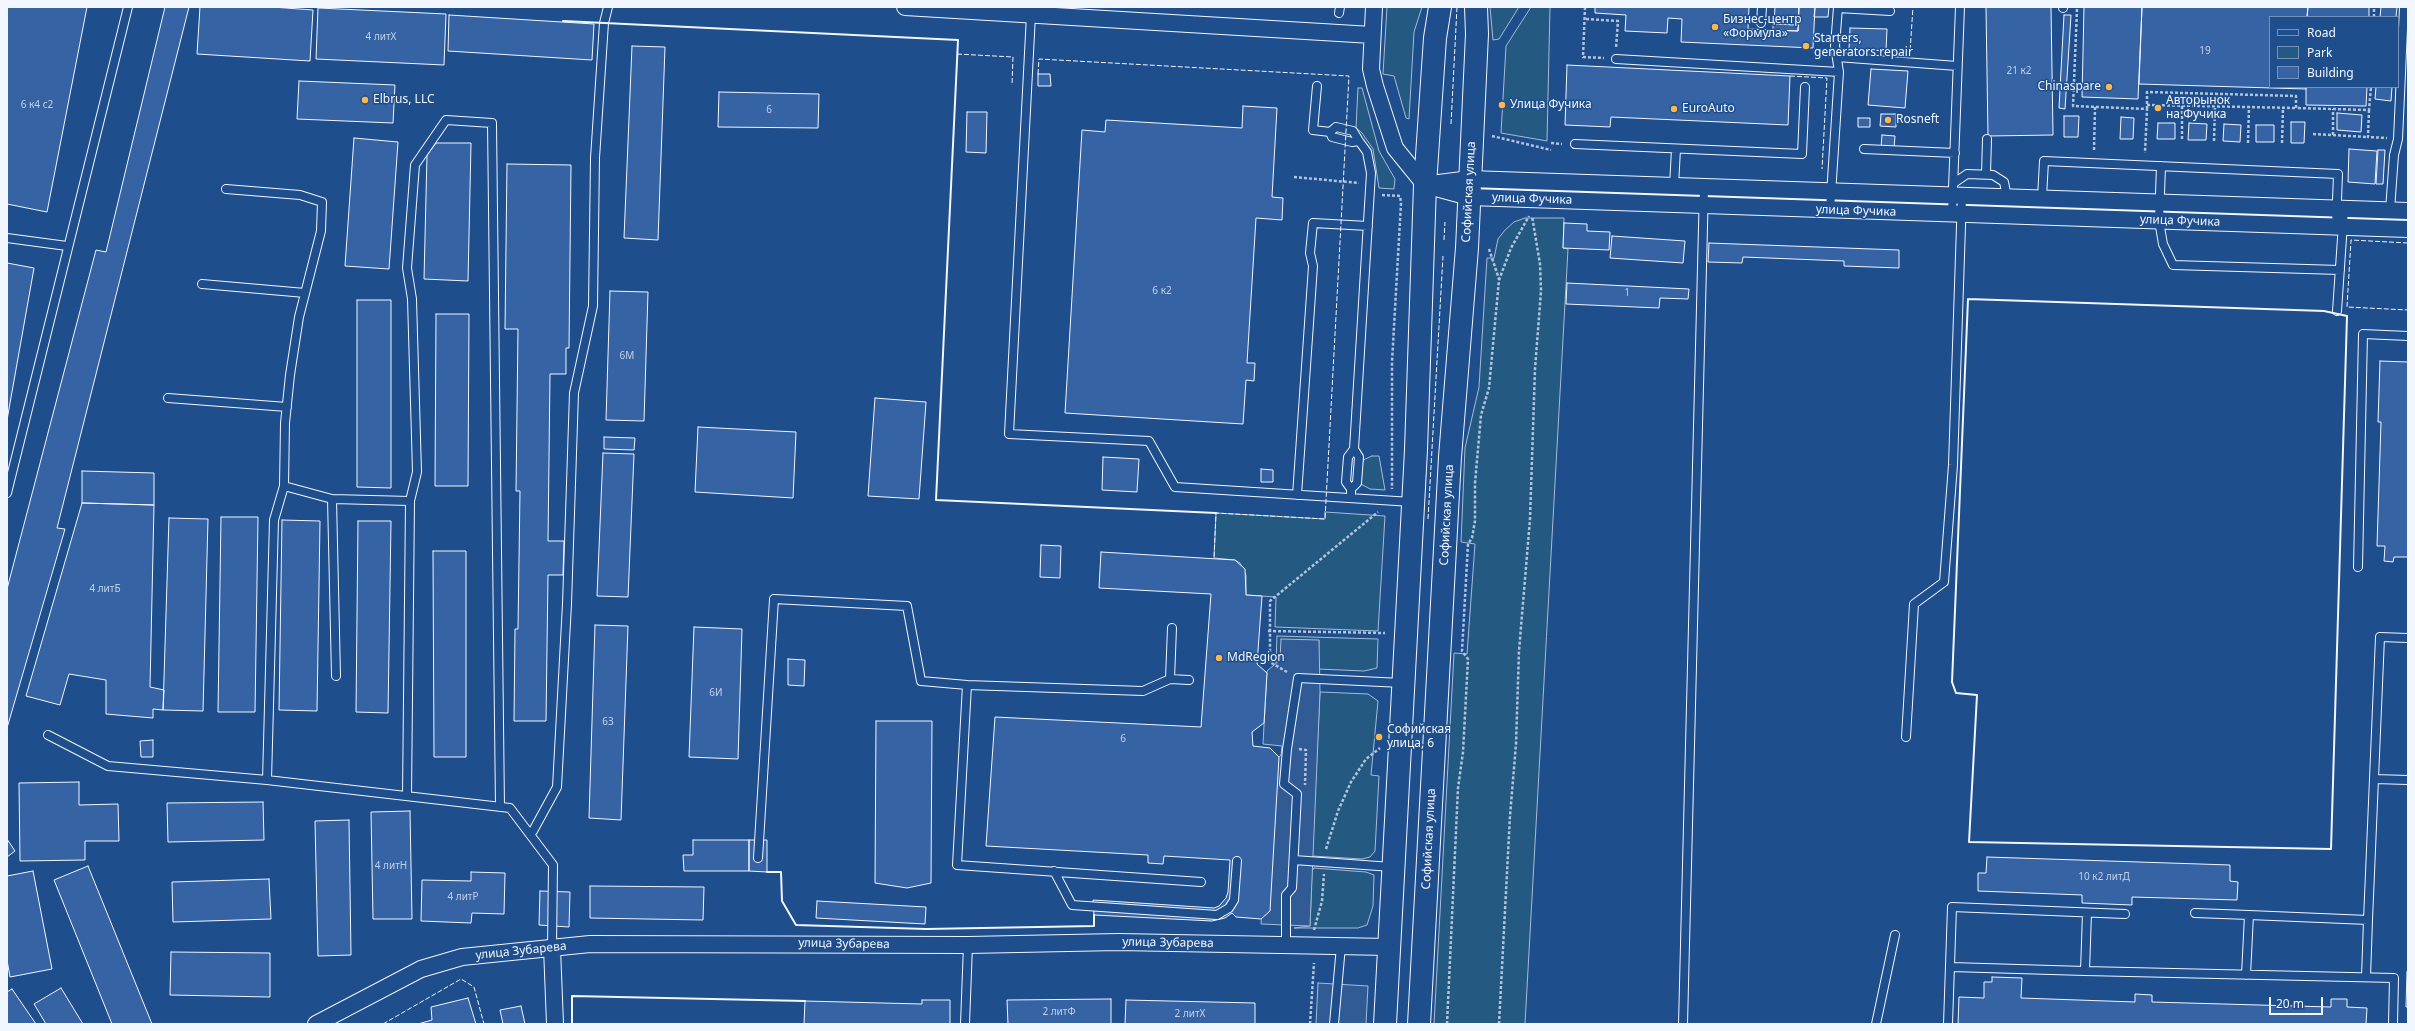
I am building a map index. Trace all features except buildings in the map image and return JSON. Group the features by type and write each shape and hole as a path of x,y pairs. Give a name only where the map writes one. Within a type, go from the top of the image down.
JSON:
{"main road":[{"path":"1384,1024 1402,683 1402,501 1426,185 1435,38 1440,7"},
{"name":"Софийская улица","path":"1419,1024 1450,464 1470,188 1477,34 1476,7"}],"street":[{"path":"905,7 1372,35"},
{"path":"1374,7 1371,69 1387,127 1395,148 1426,185"},
{"name":"улица Фучика","path":"1426,185 1703,205 2408,229"},
{"name":"улица Фучика","path":"1470,188 1674,186 1830,191 1956,191 2007,197 2408,211"},
{"name":"улица Зубарева","path":"316,1024 421,969 462,957 598,944 968,945 1118,942 1389,947"},
{"path":"552,948 555,1024"}],"lane":[{"path":"7,493 67,246 128,7"},
{"path":"532,831 557,787 567,604 574,393 593,306 595,158 604,23 608,7"},
{"path":"1761,22 1762,7"},
{"path":"1830,210 1830,191 1839,72 1835,46 1838,7 1890,11"},
{"path":"1906,737 1914,604 1944,582 1953,465 1957,214 1955,153 1960,7"},
{"path":"2390,210 2394,155 2398,139 2404,7"},
{"path":"1031,15 1009,434 1149,441 1175,487 1402,501"},
{"path":"1837,57 1957,66"},
{"path":"1616,59 1839,72"},
{"path":"1317,86 1313,130 1330,132 1332,137 1339,139 1359,141 1364,145 1370,161 1371,192 1354,450 1359,457 1358,476 1357,483 1351,489 1351,498"},
{"path":"1575,144 1802,154 1805,87"},
{"path":"407,796 410,501 417,472 412,299 407,268 415,165 446,120 492,123 500,807"},
{"path":"1986,174 1987,139"},
{"path":"1674,186 1676,149"},
{"path":"1864,149 1955,153"},
{"path":"2042,198 2044,161 2338,174 2341,209 2340,270 2337,311"},
{"path":"2161,166 2159,221 2163,244 2173,265 2340,270"},
{"path":"1956,191 1967,174 1986,174 1993,175 2004,182 2007,197"},
{"path":"1683,1024 1704,187"},
{"path":"226,189 300,195 322,202 321,231 305,293 290,375 287,407 284,486 274,520 267,780"},
{"path":"1297,495 1313,266 1310,253 1313,223 1368,226"},
{"path":"7,238 67,246"},
{"path":"202,284 305,293"},
{"path":"2358,567 2363,334 2408,336"},
{"path":"168,398 287,407"},
{"path":"284,486 332,499 410,501"},
{"path":"332,499 336,676"},
{"path":"758,858 774,599 907,606 921,681 967,685 1143,691 1170,679 1189,680"},
{"path":"1170,679 1172,628"},
{"path":"2366,977 2380,637 2408,638"},
{"path":"1286,945 1286,895 1292,888 1297,794 1284,784 1287,749 1298,678 1402,683"},
{"path":"967,685 957,865 1201,882"},
{"path":"48,735 108,766 267,780 510,808 554,865 552,948"},
{"path":"2374,779 2408,780"},
{"path":"1294,860 1393,867"},
{"path":"1054,871 1072,905 1217,915 1229,908 1234,900 1237,861"},
{"path":"1948,1024 1952,907 2125,914"},
{"path":"2086,971 2087,913"},
{"path":"2195,913 2368,920"},
{"path":"2246,975 2248,915"},
{"path":"1876,1024 1895,935"},
{"path":"965,1024 968,945"},
{"path":"1334,1024 1341,946"},
{"path":"1951,968 2394,978 2393,1024"}],"path":[{"path":"1585,7 1586,19 1583,57 1616,59 1618,20 1586,19"},
{"path":"2063,8 2077,9 2074,106 2215,106 2370,110"},
{"path":"2368,137 2371,88"},
{"path":"2144,166 2147,92 2296,96 2296,108"},
{"path":"2182,106 2182,139"},
{"path":"2214,141 2215,106"},
{"path":"2093,163 2095,107"},
{"path":"2248,143 2249,107"},
{"path":"2282,143 2283,108"},
{"path":"2333,109 2333,135"},
{"path":"2313,134 2398,139"},
{"path":"1492,136 1551,150"},
{"path":"1294,177 1362,184 1371,192 1378,195 1400,196 1401,203 1392,362 1402,501 1270,601 1268,631 1270,662 1298,678"},
{"path":"1447,1024 1458,788 1463,752 1468,659 1462,651 1468,544 1472,538 1475,521 1475,483 1481,415 1489,388 1499,280 1511,248 1531,214 1540,264 1541,291 1535,369 1530,519 1519,651 1516,744 1509,824 1500,1024"},
{"path":"1489,249 1499,280"},
{"path":"1268,631 1386,634"},
{"path":"1326,851 1338,811 1350,782 1366,759 1380,748"},
{"path":"1287,749 1306,750 1306,783 1297,794"},
{"path":"1310,1024 1315,945 1314,926 1322,901 1324,869"}],"green space":[{"path":"1387,7 1422,7 1414,32 1409,119 1406,118 1394,76 1383,74"},
{"path":"1490,7 1519,7 1499,39 1493,40"},
{"path":"1531,7 1550,7 1547,141 1501,133 1506,46"},
{"path":"1358,88 1362,88 1379,151 1395,179 1394,189 1379,188 1373,149 1362,133 1356,128"},
{"path":"1525,218 1564,218 1563,248 1568,249 1525,1024 1434,1024 1454,653 1467,654 1475,544 1461,542 1465,448 1479,387 1487,258 1494,258 1498,239 1505,230 1514,222"},
{"path":"1372,456 1379,456 1385,490 1370,489 1361,484 1360,479 1363,460"},
{"path":"1325,512 1385,516 1378,631 1275,627 1276,597 1246,595 1246,575 1240,563 1235,560 1214,558 1216,513 1325,519"},
{"path":"1277,636 1378,639 1377,668 1364,671 1318,669 1319,640 1276,663"},
{"path":"1320,692 1368,694 1378,701 1371,775 1379,776 1375,851 1370,857 1362,859 1312,856"},
{"path":"1314,868 1366,872 1374,875 1373,906 1367,925 1358,928 1294,928 1310,926 1312,871"}],"shaded area":[{"path":"1281,639 1319,640 1320,692 1310,926 1261,924 1270,765 1281,755 1282,746 1263,744 1267,671 1280,660"},
{"path":"1318,983 1368,986 1366,1024 1316,1024"}],"fence":[{"path":"1451,124 1457,7"},
{"path":"1884,51 1910,52 1913,7"},
{"path":"1841,49 1852,50"},
{"path":"957,54 1013,57 1012,85"},
{"path":"1038,74 1039,59 1349,76 1325,519 1216,513 1214,558"},
{"path":"1790,76 1827,78 1822,169"},
{"path":"1444,240 1445,222"},
{"path":"2408,243 2351,240 2347,307 2408,310"},
{"path":"1428,519 1443,256"},
{"path":"383,1024 461,979 474,987 484,1024"}],"wall":[{"path":"563,21 958,40 936,500 1216,513"},
{"path":"1968,299 2324,311 2347,316 2331,849 1969,842 1977,695 1956,693 1952,682 1968,299"},
{"path":"767,872 781,872 782,901 796,925 926,929 1094,926 1094,915"},
{"path":"572,1024 572,996 805,1001"}],"place":[{"name":"Бизнес-центр «Формула»","path":"1715,27"},
{"name":"Starters, generators repair","path":"1806,46"},
{"name":"Chinaspare","path":"2109,87"},
{"name":"Elbrus, LLC","path":"365,100"},
{"name":"Улица Фучика","path":"1502,105"},
{"name":"Авторынок на Фучика","path":"2158,108"},
{"name":"EuroAuto","path":"1674,109"},
{"name":"Rosneft","path":"1888,120"},
{"name":"MdRegion","path":"1219,658"},
{"name":"Софийская улица, 6","path":"1379,737"}]}
